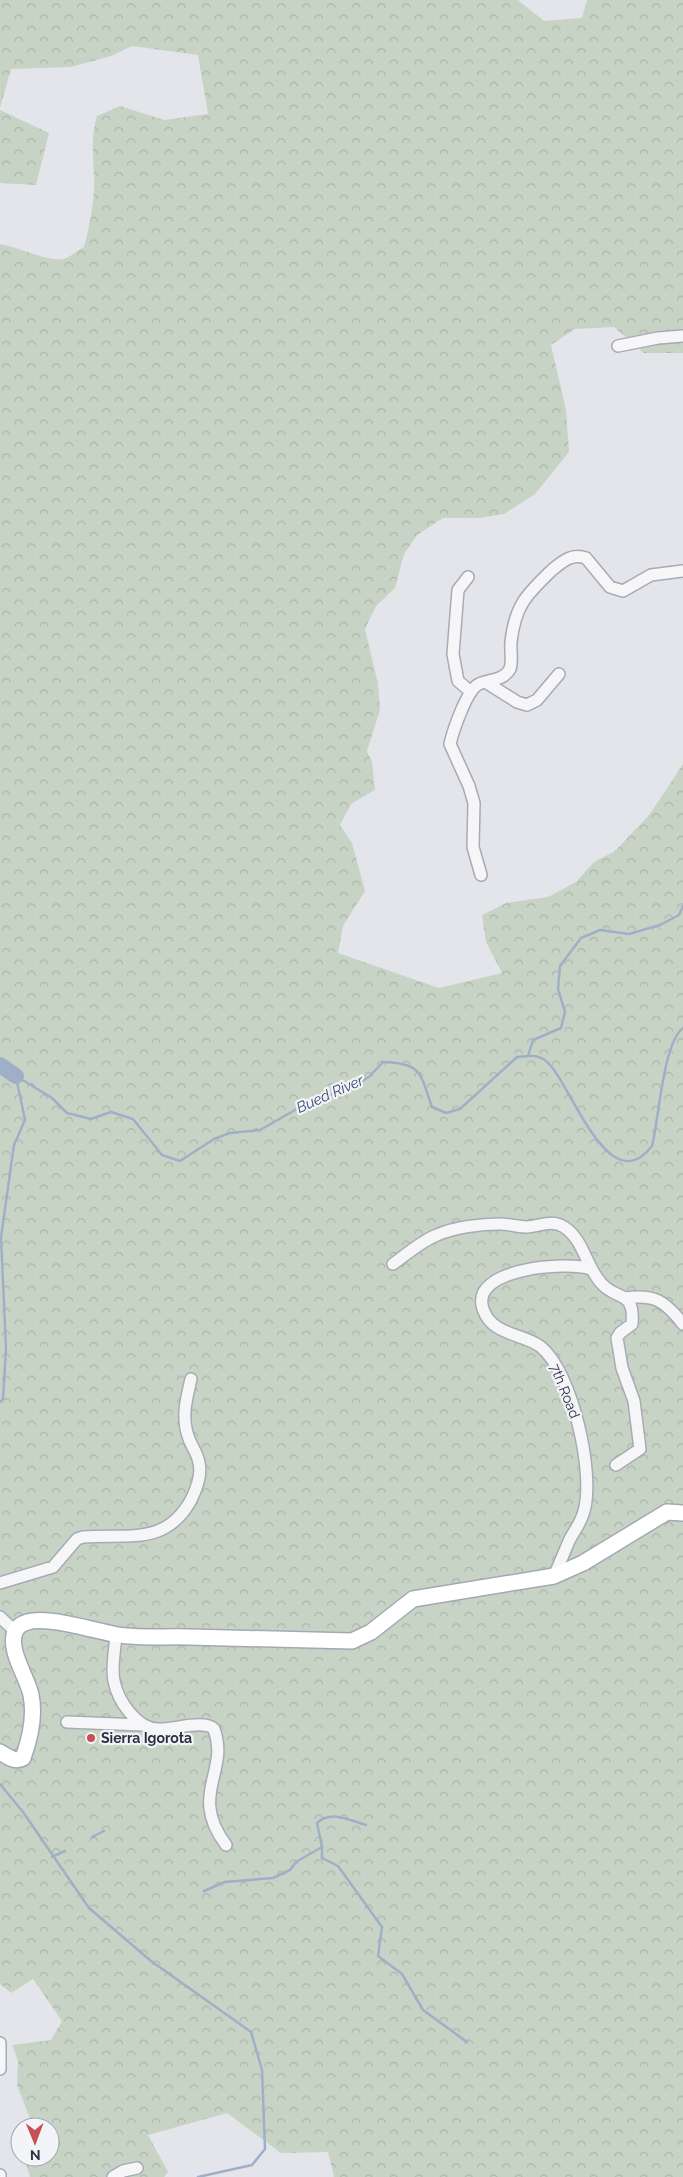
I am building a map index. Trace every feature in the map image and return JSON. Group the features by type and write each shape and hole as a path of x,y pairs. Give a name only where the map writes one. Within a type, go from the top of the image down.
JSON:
{"main road":[{"path":"0,1752 14,1760 20,1760 23,1758 30,1737 31,1694 17,1661 14,1641 15,1631 21,1625 33,1620 56,1622 116,1635 352,1642 371,1632 413,1599 554,1576 583,1563 667,1512 683,1513"}],"street":[{"path":"618,346 658,338 683,336"},
{"path":"481,875 473,848 474,803 464,772 450,745 471,692 478,684 507,674 510,669 511,641 516,616 525,596 569,557 586,558 610,587 623,591 651,575 683,571"},
{"path":"468,577 458,590 453,654 458,681 471,692"},
{"path":"487,682 517,702 527,705 537,700 559,674"},
{"path":"392,1264 436,1235 453,1230 491,1224 528,1227 555,1223 562,1225 573,1235 591,1269 606,1288 625,1298 648,1297 666,1304 683,1324"},
{"name":"7th Road","path":"554,1576 585,1509 586,1468 580,1430 558,1368 550,1355 539,1346 494,1326 482,1307 483,1295 488,1285 496,1278 508,1274 576,1266 591,1269"},
{"path":"616,1465 640,1449 634,1401 622,1368 617,1338 620,1333 632,1324 632,1312 625,1298"},
{"path":"0,1583 53,1566 78,1539 83,1537 147,1535 158,1532 178,1520 192,1497 200,1473 200,1464 185,1429 184,1418 191,1379"},
{"path":"0,1617 15,1631"},
{"path":"116,1635 114,1682 122,1699 142,1725"},
{"path":"67,1722 142,1725 156,1730 206,1724 214,1729 217,1755 209,1791 209,1812 216,1831 226,1845"},
{"path":"0,2043 0,2070"},
{"path":"113,2177 123,2171 137,2168"}],"green space":[{"path":"0,0 518,0 544,21 582,18 587,0 683,0 683,353 644,353 614,327 575,329 551,345 566,410 569,452 535,494 504,514 480,518 443,518 417,535 404,554 395,588 376,606 365,629 378,684 380,710 367,751 372,762 375,790 351,804 340,825 352,843 365,891 343,926 338,953 439,988 502,973 486,942 482,915 506,903 548,897 576,882 594,862 615,851 650,814 683,764 683,2177 334,2177 328,2152 281,2153 227,2113 148,2135 168,2172 164,2177 30,2177 27,2167 60,2167 60,2117 29,2117 17,2085 18,2061 12,2045 51,2040 62,2021 33,1979 11,1993 0,1984 0,244 56,259 71,256 84,247 93,196 93,135 97,116 120,106 164,120 208,114 198,55 132,46 111,56 71,67 11,69 0,108"},
{"path":"0,110 49,133 36,185 0,183"}],"waterway":[{"path":"528,1056 533,1040 561,1028 565,1012 558,989 560,966 581,938 600,930 629,934 660,925 679,915 683,906"},
{"name":"Bued River","path":"16,1076 52,1098 67,1113 91,1119 111,1112 133,1119 162,1155 180,1161 214,1139 230,1133 260,1130 316,1098 347,1091 370,1076 383,1062 406,1065 418,1072 432,1107 446,1113 460,1109 517,1057 536,1056 546,1061 555,1072 591,1132 605,1149 620,1160 636,1160 652,1146 666,1065 676,1036 683,1028"},
{"name":"Bued River","path":"0,1065 16,1076"},
{"path":"0,1402 3,1399 6,1348 1,1237 14,1145 25,1120 16,1077"},
{"path":"0,1784 23,1812 89,1908 151,1961 251,2032 262,2070 265,2149 252,2165 198,2177"},
{"path":"204,1891 225,1882 273,1878 290,1870 296,1862 322,1847 317,1823 322,1819 340,1817 366,1825"},
{"path":"92,1837 104,1831"},
{"path":"322,1847 322,1858 338,1866 382,1927 378,1956 402,1974 423,2010 467,2042"},
{"path":"52,1857 65,1851"}],"place":[{"name":"Sierra Igorota","path":"91,1738"}]}
